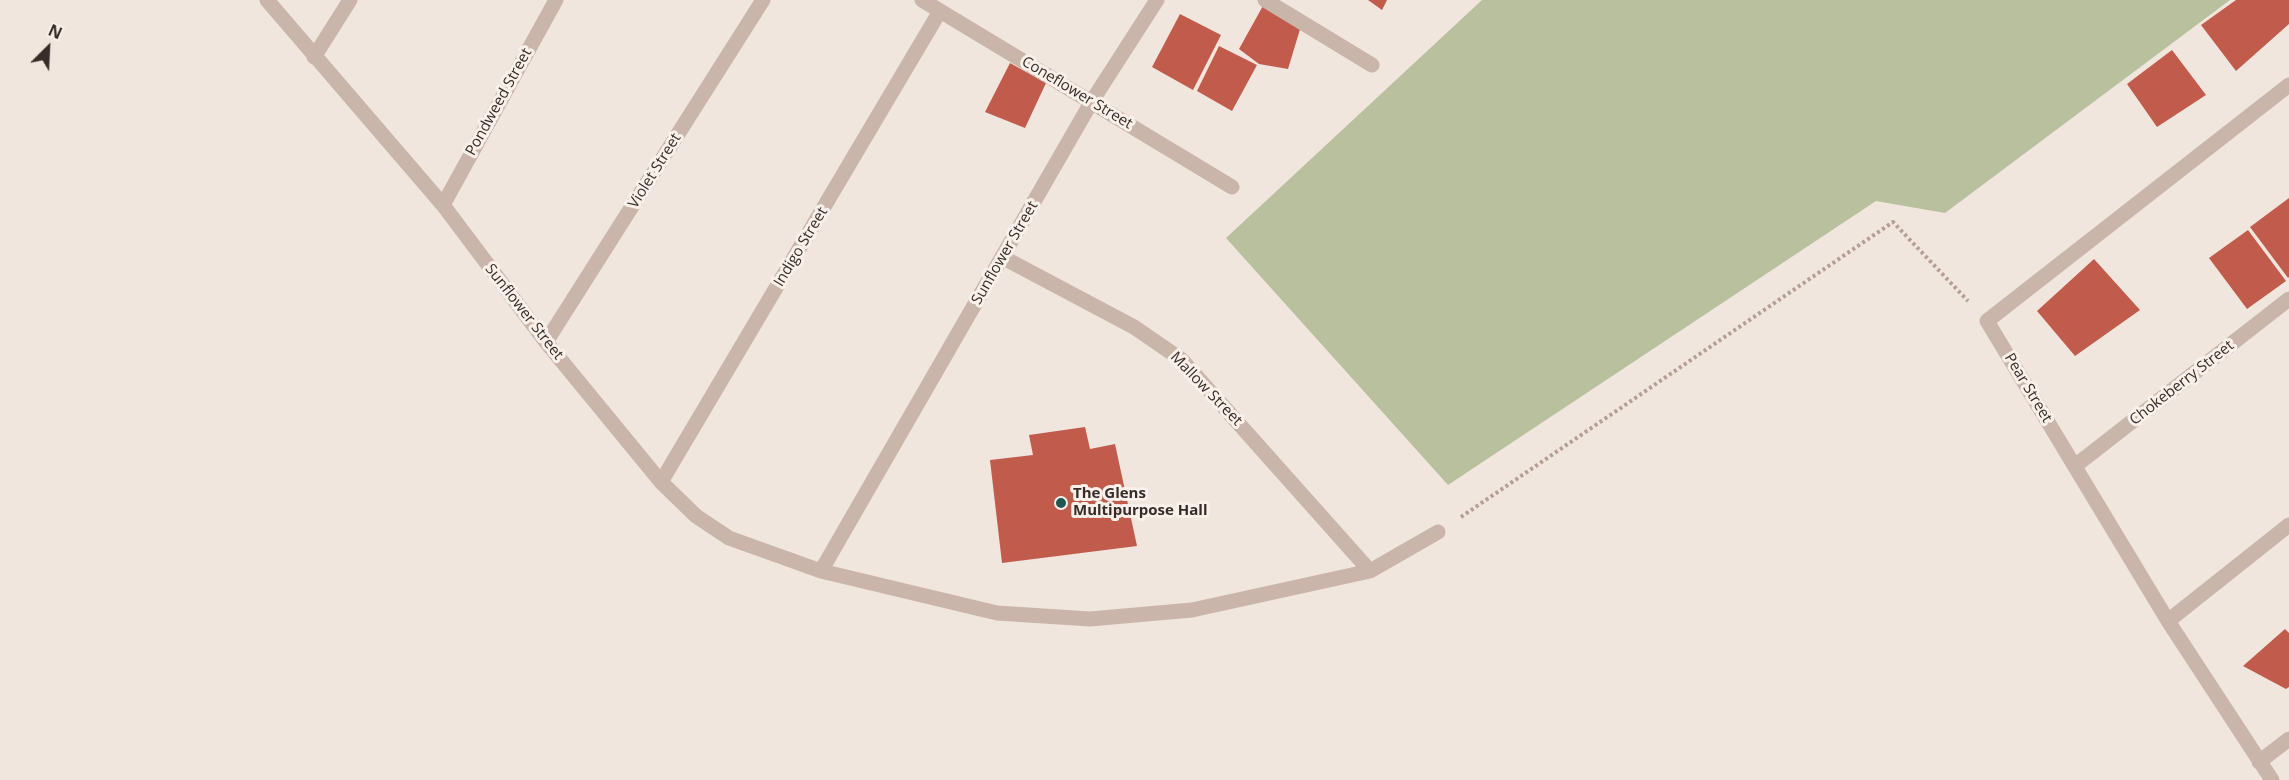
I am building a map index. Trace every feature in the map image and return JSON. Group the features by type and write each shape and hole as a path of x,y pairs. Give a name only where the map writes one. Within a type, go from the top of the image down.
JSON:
{"street":[{"name":"Sunflower Street","path":"267,0 442,205 546,342 662,482 696,516 729,538 821,571 997,614 1090,619 1192,610 1370,571 1438,532"},
{"path":"314,57 350,0"},
{"name":"Pondweed Street","path":"442,205 556,0"},
{"name":"Violet Street","path":"546,342 763,0"},
{"name":"Coneflower Street","path":"922,0 1232,187"},
{"name":"Sunflower Street","path":"821,571 1092,101 1157,0"},
{"path":"1265,0 1372,65"},
{"name":"Indigo Street","path":"662,482 940,11"},
{"path":"1987,321 2289,86"},
{"name":"Mallow Street","path":"1002,257 1134,327 1182,360 1370,571"},
{"name":"Chokeberry Street","path":"2075,466 2289,299"},
{"name":"Pear Street","path":"1987,321 2168,621 2271,780"},
{"path":"2168,621 2289,525"},
{"path":"2259,762 2289,739"}],"path":[{"path":"1438,532 1893,222 1987,321"}],"green space":[{"path":"1482,0 2230,0 1945,213 1876,201 1448,485 1226,238"}],"building":[{"path":"1368,0 1387,0 1382,10"},
{"path":"2236,0 2289,0 2289,24 2236,71 2201,25"},
{"path":"1264,4 1301,26 1288,69 1259,64 1239,49"},
{"path":"1180,14 1221,35 1193,90 1152,67"},
{"path":"1219,46 1257,65 1232,111 1197,91"},
{"path":"2172,50 2206,95 2157,127 2127,84"},
{"path":"1010,63 1046,83 1025,128 985,112"},
{"path":"2289,198 2289,277 2288,278 2250,227"},
{"path":"2248,230 2286,281 2247,309 2209,258"},
{"path":"2094,259 2140,310 2075,356 2037,311"},
{"name":"The Glens Multipurpose Hall","path":"1085,427 1090,449 1115,444 1137,546 1002,563 990,460 1033,455 1029,435"},
{"path":"2285,629 2289,633 2289,687 2286,689 2243,666"}],"place":[{"name":"The Glens Multipurpose Hall","path":"1061,503"}]}
